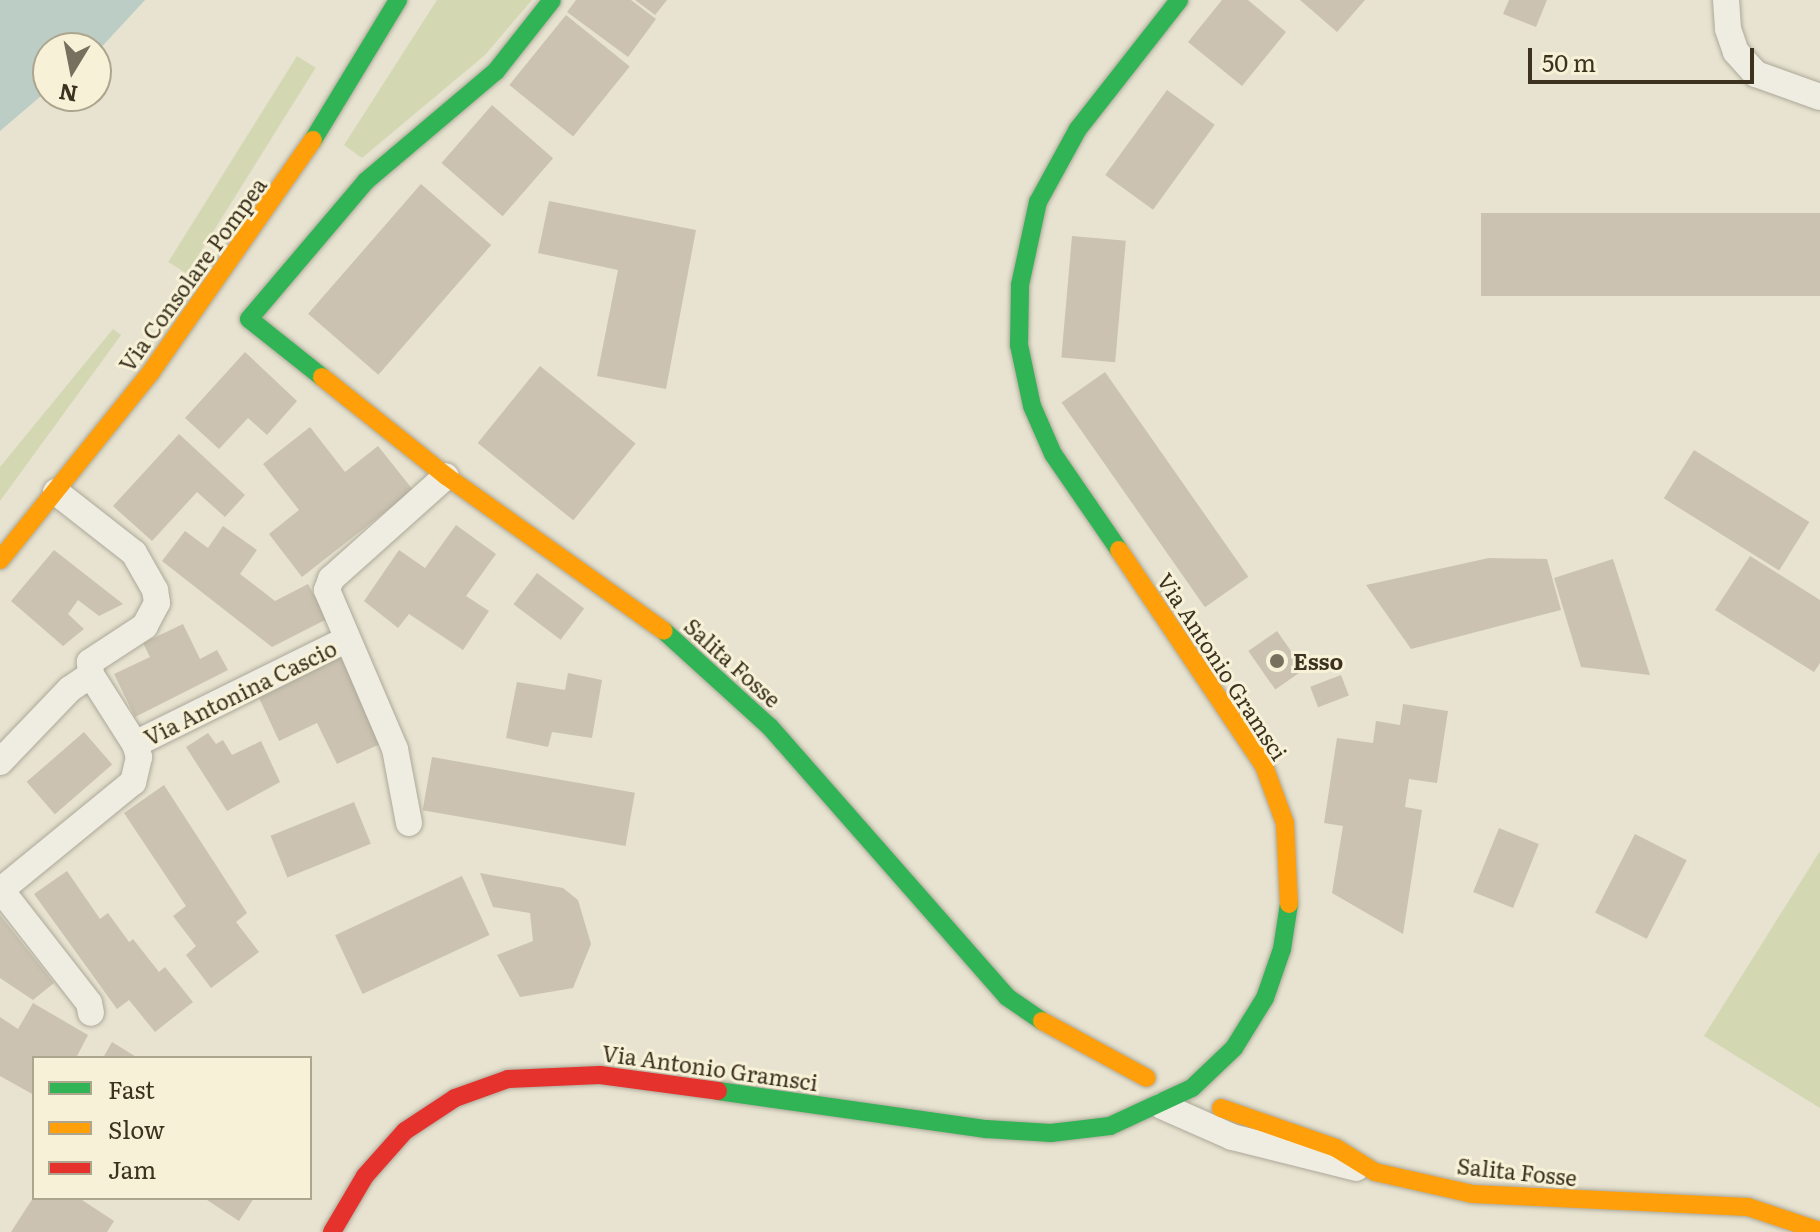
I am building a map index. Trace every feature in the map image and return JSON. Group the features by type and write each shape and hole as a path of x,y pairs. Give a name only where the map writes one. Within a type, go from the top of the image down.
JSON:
{"main road":[{"name":"Via Consolare Pompea","path":"0,560 151,372 295,173 398,0"},
{"name":"Salita Fosse","path":"552,0 496,71 366,181 249,319 446,476 611,588 760,718 1007,997 1064,1036 1147,1078"},
{"name":"Via Antonio Gramsci","path":"337,1230 365,1176 405,1131 467,1092 523,1076 600,1075 1020,1132 1110,1126 1162,1106 1215,1068 1265,998 1287,924 1291,872 1285,823 1264,766 1053,454 1024,376 1018,316 1030,228 1051,175 1078,129 1179,0"},
{"name":"Salita Fosse","path":"1221,1108 1336,1148 1375,1172 1522,1199 1748,1207 1820,1231"}],"street":[{"path":"1726,0 1728,29 1736,52 1756,74 1820,97"},
{"path":"409,823 395,749 327,596 331,579 446,476"},
{"path":"56,492 134,553 155,590 154,615 93,657 91,675 135,744 139,757 133,782 1,890 89,1003 91,1013"},
{"name":"Via Antonina Cascio","path":"135,744 345,640"},
{"path":"0,762 70,689 91,675"},
{"path":"1162,1106 1268,1149 1375,1172"}],"green space":[{"path":"437,0 532,0 485,55 362,158 344,145"},
{"path":"297,56 316,68 187,274 168,262"},
{"path":"113,329 121,335 0,501 0,467"},
{"path":"1820,851 1820,1108 1704,1036"}],"shaded area":[{"path":"0,0 145,0 112,36 112,32 32,32 32,104 0,131"}],"building":[{"path":"576,0 631,0 656,19 628,57 567,12"},
{"path":"635,0 667,0 655,15"},
{"path":"1222,0 1248,0 1286,32 1242,86 1188,42"},
{"path":"1300,0 1365,0 1337,32"},
{"path":"1509,0 1547,0 1536,27 1503,14"},
{"path":"566,15 630,67 573,137 509,85"},
{"path":"1167,90 1215,125 1153,210 1105,175"},
{"path":"492,105 553,158 503,216 441,163"},
{"path":"421,184 491,245 378,375 308,314"},
{"path":"549,201 696,230 666,389 597,376 618,270 538,253"},
{"path":"1481,213 1820,213 1820,296 1481,296"},
{"path":"1072,236 1126,241 1115,362 1061,358"},
{"path":"245,352 297,401 267,435 248,418 219,449 185,418"},
{"path":"540,366 636,443 573,520 478,443"},
{"path":"1105,372 1248,577 1205,607 1062,402"},
{"path":"310,427 345,472 378,446 413,490 302,577 269,534 299,510 263,464"},
{"path":"179,434 245,495 225,517 197,492 152,541 113,506"},
{"path":"1694,450 1809,522 1779,570 1664,498"},
{"path":"456,525 496,554 466,596 489,611 463,650 409,614 398,628 364,601 399,550 425,568"},
{"path":"223,526 257,550 240,574 275,601 308,584 327,619 272,647 162,561 185,531 208,548"},
{"path":"54,550 123,604 99,616 78,600 68,614 84,629 63,646 11,601"},
{"path":"1750,556 1820,600 1820,663 1814,672 1715,610"},
{"path":"1489,558 1547,559 1561,610 1411,649 1366,585"},
{"path":"1613,559 1650,675 1581,667 1554,578"},
{"path":"537,573 584,609 561,640 514,604"},
{"path":"183,624 200,659 217,650 228,670 135,717 114,674 150,657 143,643"},
{"path":"1277,631 1304,670 1275,690 1248,651"},
{"path":"341,657 382,743 337,764 317,723 279,741 259,698"},
{"path":"568,673 602,680 592,738 552,732 548,747 506,738 517,682 565,690"},
{"path":"1341,675 1349,696 1318,707 1310,687"},
{"path":"1403,704 1448,711 1437,783 1409,779 1405,807 1422,810 1403,934 1332,893 1343,826 1324,823 1337,738 1373,743 1376,721 1400,725"},
{"path":"84,732 112,764 55,814 27,782"},
{"path":"208,733 216,744 223,740 232,755 261,741 280,782 227,811 186,747"},
{"path":"432,757 635,793 625,846 423,810"},
{"path":"164,785 247,913 236,922 259,952 211,988 186,955 196,946 173,916 186,906 124,813"},
{"path":"354,802 371,844 287,877 271,836"},
{"path":"1499,828 1539,844 1513,908 1473,892"},
{"path":"1635,834 1687,860 1647,939 1595,912"},
{"path":"67,871 100,919 108,913 129,942 133,939 159,972 165,967 193,1002 155,1032 129,1000 117,1009 34,894"},
{"path":"480,873 563,888 578,900 591,944 573,988 520,997 497,955 533,941 530,913 493,907"},
{"path":"462,876 489,935 363,994 335,935"},
{"path":"0,915 54,983 33,1000 0,978"},
{"path":"33,1003 88,1035 77,1056 32,1056 32,1094 0,1076 0,1017 18,1029"},
{"path":"112,1042 135,1056 104,1056"},
{"path":"32,1200 82,1200 114,1221 107,1232 11,1232"},
{"path":"207,1200 253,1200 239,1221"}],"traffic: fast":[{"path":"313,140 398,0"},
{"path":"322,377 249,319 366,181 496,71 552,0"},
{"path":"1119,550 1053,454 1032,406 1019,345 1020,285 1038,202 1078,129 1179,0"},
{"path":"664,631 770,727 1007,997 1042,1021"},
{"path":"718,1091 986,1129 1051,1133 1110,1126 1192,1088 1234,1048 1265,998 1282,949 1289,904"}],"traffic: slow":[{"path":"0,560 151,372 313,140"},
{"path":"322,377 446,476 664,631"},
{"path":"1119,550 1264,766 1285,823 1289,904"},
{"path":"1042,1021 1147,1078"},
{"path":"1221,1108 1336,1148 1375,1172 1473,1194 1748,1207 1820,1231"}],"traffic: jam":[{"path":"332,1232 365,1176 405,1131 455,1098 508,1079 600,1075 718,1091"}],"place":[{"name":"Esso","path":"1277,661"}]}
